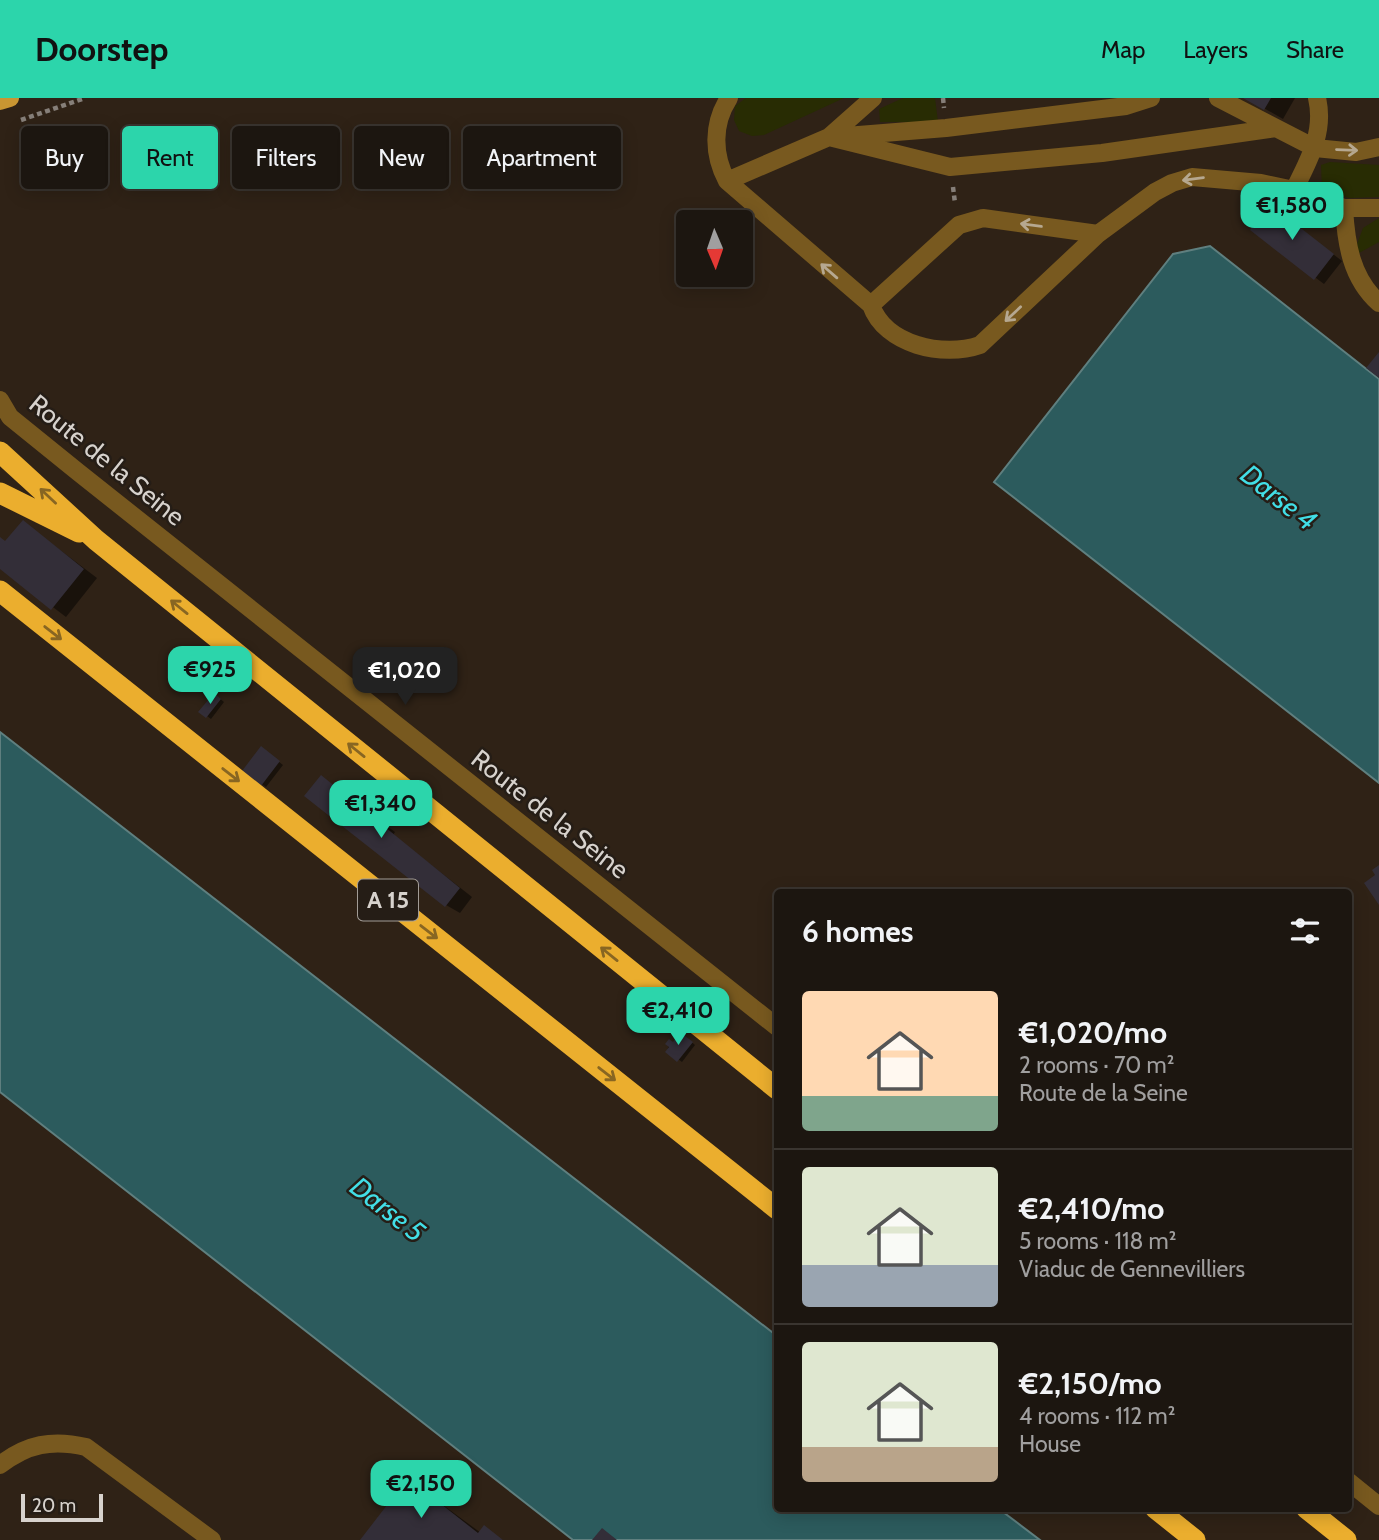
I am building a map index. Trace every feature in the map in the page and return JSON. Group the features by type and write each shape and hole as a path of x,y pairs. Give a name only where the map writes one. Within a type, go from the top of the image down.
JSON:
{"highway":[{"path":"0,452 96,540 774,1087"},
{"path":"0,493 96,540"},
{"name":"A 15","path":"0,591 774,1207"},
{"path":"1160,1512 1195,1540"},
{"path":"1311,1512 1346,1540"}],"main road":[{"path":"0,102 10,98"}],"street":[{"path":"729,98 717,131 716,149 719,166 727,181 871,305 881,324 906,340 946,350 963,351 980,345 1098,234 1155,192 1192,177 1236,180 1294,190 1344,208 1379,208"},
{"path":"727,181 829,137 873,98"},
{"path":"829,137 974,125 1126,106 1152,98"},
{"path":"1218,98 1315,148 1356,152 1379,147"},
{"path":"1294,190 1315,148 1320,120 1317,98"},
{"path":"829,137 950,167 1102,153 1276,128"},
{"path":"1344,208 1345,235 1353,269 1379,303"},
{"path":"871,305 959,225 971,221 983,218 1098,234"},
{"name":"Route de la Seine","path":"0,400 5,418 774,1025"},
{"path":"0,1465 18,1451 42,1443 67,1443 86,1447 212,1540"},
{"path":"1352,1484 1379,1506"}],"path":[{"path":"12,123 85,98"}],"shaded area":[{"path":"0,98 1379,98 1379,379 1210,246 1173,254 994,482 1379,783 1379,1540 1040,1540 1003,1512 1352,1512 1352,889 774,889 774,1334 0,732"},
{"path":"0,1092 573,1540 0,1540"}],"green space":[{"path":"746,98 844,98 764,135 752,136 739,131 734,120 735,106"},
{"path":"903,98 935,98 938,122 880,122 879,109"},
{"path":"1330,162 1379,165 1379,197 1349,198 1322,189 1321,165"},
{"path":"1379,218 1379,242 1359,253 1357,244 1363,228"}],"water":[{"name":"Darse 4","path":"1210,246 1379,379 1379,783 994,482 1173,254"},
{"name":"Darse 5","path":"0,732 774,1334 774,1512 1003,1512 1040,1540 573,1540 0,1092"}],"building":[{"path":"1243,98 1271,98 1264,110"},
{"path":"1270,204 1334,254 1314,280 1250,230"},
{"path":"1379,352 1379,378 1366,368"},
{"path":"23,520 84,569 51,610 0,569 0,537 5,541"},
{"path":"214,693 221,699 206,718 198,712"},
{"path":"261,746 280,761 261,786 242,771"},
{"path":"321,775 460,888 445,907 304,796"},
{"path":"1379,865 1379,905 1364,883 1375,875 1372,870"},
{"path":"680,1032 693,1042 677,1062 665,1052 669,1047 665,1044 669,1039 673,1042"},
{"path":"408,1478 478,1533 484,1525 503,1540 360,1540"},
{"path":"602,1528 617,1540 592,1540"}]}
